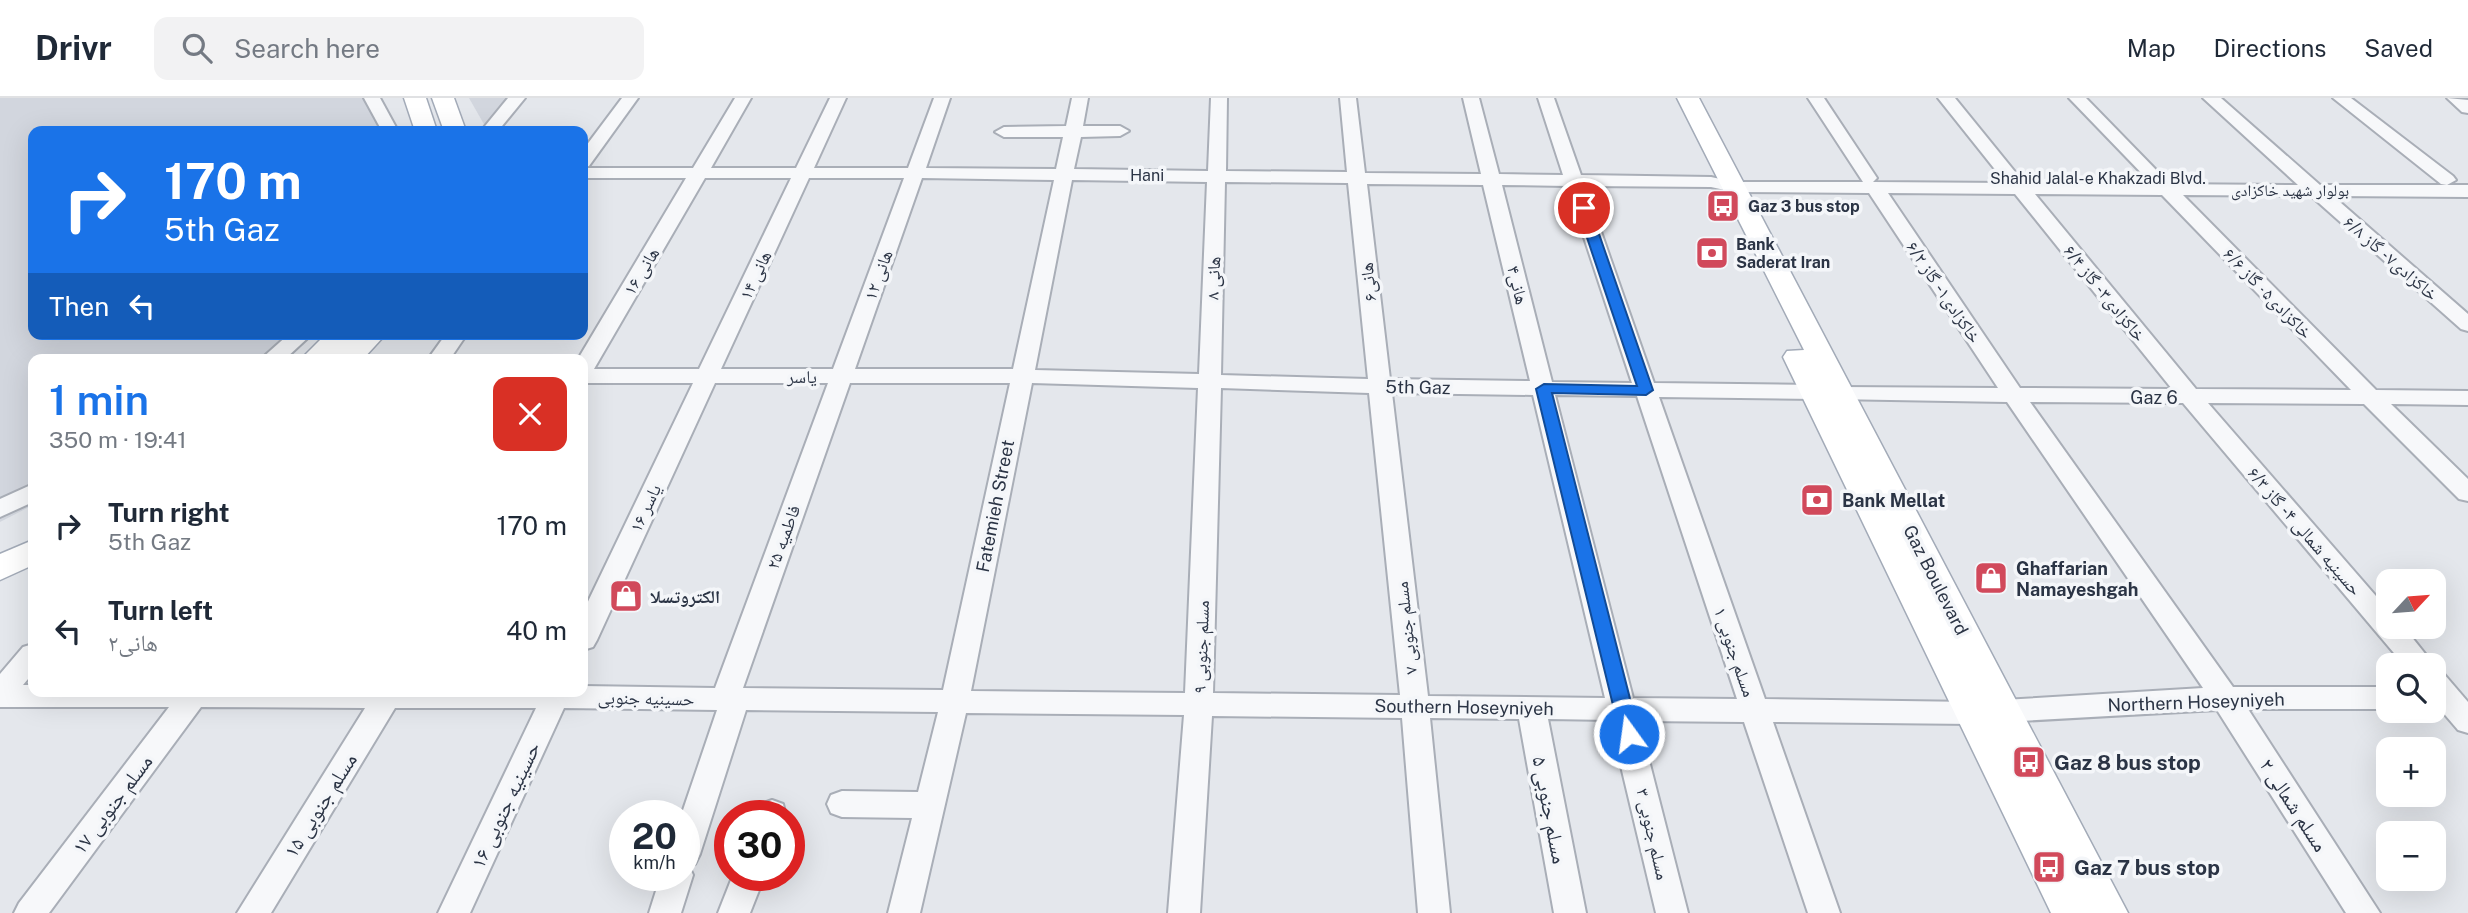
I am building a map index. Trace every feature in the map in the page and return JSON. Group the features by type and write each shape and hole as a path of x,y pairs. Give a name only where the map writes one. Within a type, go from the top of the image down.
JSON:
{"main road":[{"path":"415,98 424,126"},
{"path":"443,98 453,126"},
{"name":"Gaz Boulevard","path":"1670,98 1725,182"},
{"name":"Gaz Boulevard","path":"1688,98 1725,182 1828,393 1988,712 2072,913"},
{"path":"320,354 336,340"},
{"path":"352,354 367,340"},
{"path":"0,544 28,530"},
{"path":"0,568 28,554"},
{"name":"Gaz Boulevard","path":"1988,712 2107,913"}],"street":[{"path":"372,98 387,126"},
{"path":"493,126 517,98"},
{"path":"588,155 630,98"},
{"name":"هانی ۱۶","path":"588,361 743,98"},
{"name":"هانی ۱۴","path":"707,376 838,98"},
{"name":"هانی ۱۲","path":"841,376 942,98"},
{"name":"Fatemieh Street","path":"904,913 955,701 1080,98"},
{"name":"هانی ۸","path":"1210,381 1219,98"},
{"name":"هانی۶","path":"1348,98 1379,386"},
{"name":"هانی۴","path":"1471,98 1544,389"},
{"name":"۱ مسلم جنوبی","path":"1546,98 1824,913"},
{"name":"خاکزادی۱ - گاز ۶/۲","path":"1816,98 2014,396 2225,698"},
{"name":"خاکزادی۳ - گاز ۶/۴","path":"1946,98 2190,397"},
{"name":"خاکزادی۵ - گاز ۶/۶","path":"2077,98 2370,397 2468,493"},
{"name":"خاکزادی۷ - گاز ۶/۸","path":"2211,98 2468,326"},
{"path":"2341,98 2447,180 2467,189"},
{"path":"2455,98 2468,108"},
{"path":"1004,132 1120,131"},
{"name":"Hani","path":"588,173 914,173 1725,182"},
{"path":"2309,185 2447,180"},
{"name":"بولوار شهید خاکزادی","path":"1725,182 2309,185 2467,189"},
{"path":"278,354 295,340"},
{"name":"یاسر","path":"588,376 1021,376"},
{"name":"یاسر ۱۶","path":"588,628 707,376"},
{"name":"فاطمیه ۲۵","path":"730,699 841,376"},
{"name":"5th Gaz","path":"1021,376 1379,386 1828,393"},
{"name":"مسلم جنوبی ۹","path":"1184,913 1199,704 1210,381"},
{"name":"مسلم جنوبی ۷","path":"1379,386 1415,706 1434,913"},
{"name":"مسلم جنوبی ۳","path":"1544,389 1672,913"},
{"name":"Gaz 6","path":"1828,393 2468,398"},
{"name":"حسینیه شمالی ۴ - گاز ۶/۳","path":"2190,397 2410,653"},
{"path":"0,509 28,495"},
{"path":"0,694 28,660"},
{"name":"حسینیه جنوبی","path":"0,694 28,694"},
{"path":"2446,694 2468,722"},
{"name":"حسینیه جنوبی","path":"588,695 955,701"},
{"name":"مسلم جنوبی ۱۷","path":"30,913 193,697"},
{"name":"مسلم جنوبی ۱۵","path":"253,913 387,697"},
{"name":"حسینیه جنوبی ۱۶","path":"454,913 556,697"},
{"name":"Northern Hoseyniyeh","path":"1988,712 2225,698 2376,698"},
{"name":"مسلم شمالی ۲","path":"2225,698 2364,913"},
{"path":"700,800 730,699"},
{"name":"Southern Hoseyniyeh","path":"955,701 1988,712"},
{"name":"مسلم جنوبی ۵","path":"1531,708 1570,913"},
{"path":"842,804 930,804"},
{"path":"665,913 672,891"},
{"path":"734,913 743,891"}],"shaded area":[{"path":"0,98 381,98 396,126 28,126 28,340 308,340 292,354 28,354 28,508 0,522"},
{"path":"469,98 509,98 485,126"}],"place":[{"name":"Gaz 3 bus stop","path":"1723,206"},
{"name":"Bank Saderat Iran","path":"1712,253"},
{"name":"Bank Mellat","path":"1817,500"},
{"name":"Ghaffarian Namayeshgah","path":"1991,578"},
{"name":"الکتروتسلا","path":"626,596"},
{"name":"Gaz 8 bus stop","path":"2029,762"},
{"name":"Gaz 7 bus stop","path":"2049,867"}],"route":[{"path":"1584,208 1646,390 1544,389 1629,734"}]}
